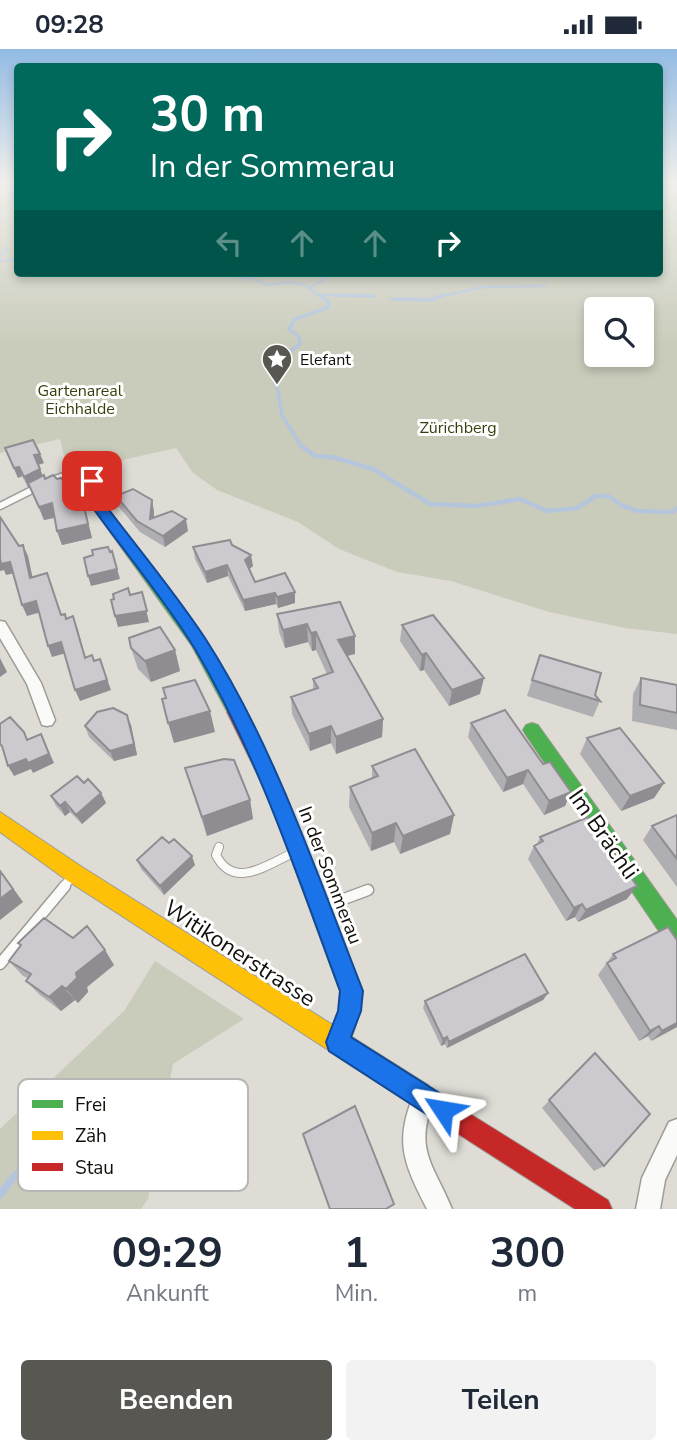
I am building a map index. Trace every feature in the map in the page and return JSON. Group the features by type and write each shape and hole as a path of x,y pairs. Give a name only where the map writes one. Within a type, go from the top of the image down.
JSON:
{"street":[{"name":"In der Sommerau","path":"92,481 90,494 198,642 222,682 277,795 351,991 350,1011 338,1042"},
{"path":"0,626 34,683 47,720"},
{"name":"Im Brächli","path":"532,730 677,938"},
{"name":"Witikonerstrasse","path":"0,821 75,874 599,1209"},
{"path":"424,1097 414,1122 414,1157 440,1209"},
{"path":"648,1209 654,1178 677,1130"}],"lane":[{"path":"0,506 66,475 92,481"},
{"path":"219,847 216,855 220,863 232,874 242,875 299,851"},
{"path":"0,964 75,874"},
{"path":"321,907 369,890"}],"green space":[{"name":"Zürichberg","path":"0,235 14,235 14,277 663,277 663,235 677,235 677,634 625,628 549,612 451,581 397,572 339,549 298,522 217,490 193,473 176,448 68,472 60,439 0,453"},
{"path":"155,961 244,1019 173,1064 170,1079 53,1079 124,1011"},
{"path":"18,1112 18,1191 149,1191 148,1199 141,1209 0,1209 0,1129"}],"building":[{"path":"33,440 40,454 34,455 40,469 24,477 19,467 14,468 5,448"},
{"path":"44,475 45,479 53,475 57,479 61,478 85,511 88,524 57,531 52,503 39,507 28,483"},
{"path":"133,489 152,500 150,519 172,511 186,519 163,536 137,521 116,496"},
{"path":"0,517 19,546 23,545 30,578 47,573 61,615 65,614 66,619 73,616 85,658 92,655 94,661 100,659 107,680 75,690 61,642 48,646 36,601 22,605 10,562 1,564"},
{"path":"230,540 232,545 251,555 245,560 255,582 285,573 295,592 277,597 275,593 243,600 227,565 205,572 193,547"},
{"path":"108,547 110,552 112,551 117,569 88,576 84,558 93,555 92,550"},
{"path":"128,588 130,595 142,592 147,611 115,616 111,600 114,599 113,594"},
{"path":"340,602 355,636 338,640 383,719 336,737 331,726 309,734 291,697 318,688 313,679 333,672 316,632 311,633 307,624 283,630 277,614"},
{"path":"433,615 484,678 452,690 426,653 422,655 402,625"},
{"path":"160,627 175,650 145,661 131,648 129,638"},
{"path":"540,655 601,673 595,695 600,701 532,680"},
{"path":"641,678 677,685 677,713 640,705"},
{"path":"195,680 210,711 168,723 162,699 166,698 163,688"},
{"path":"113,708 127,715 134,744 110,751 85,726 97,712"},
{"path":"505,710 543,764 550,762 571,792 549,801 528,770 507,778 471,723"},
{"path":"10,717 24,732 27,740 41,734 49,754 28,763 26,759 8,766 0,744 0,724"},
{"path":"620,728 664,783 630,796 587,738"},
{"path":"415,749 454,815 403,836 396,823 372,833 350,787 378,776 372,766"},
{"path":"224,759 234,760 250,800 202,817 185,768"},
{"path":"77,776 84,783 88,779 101,793 76,815 65,802 60,806 51,796"},
{"path":"677,815 677,859 652,826"},
{"path":"588,817 637,886 586,910 582,904 574,908 534,846 543,841 540,837"},
{"path":"162,837 169,843 174,839 192,856 160,886 137,860"},
{"path":"0,871 13,889 0,899"},
{"path":"44,918 73,938 87,926 105,950 76,973 77,978 66,989 62,986 49,997 26,981 31,974 9,961 21,945 18,943"},
{"path":"668,927 677,940 677,1023 662,1031 659,1026 650,1031 607,963 616,958 613,954"},
{"path":"525,954 548,993 449,1042 447,1037 443,1039 425,1001"},
{"path":"595,1053 650,1114 604,1166 549,1100"},
{"path":"355,1106 394,1204 386,1209 330,1209 303,1134"}],"waterway":[{"path":"0,256 7,248"},
{"path":"0,261 14,259"},
{"path":"239,277 267,285 291,282 309,288"},
{"path":"309,288 328,277"},
{"path":"438,297 483,287 545,286"},
{"path":"309,288 321,297"},
{"path":"300,445 282,415 277,386 267,367 300,344 299,337 289,329 295,319 329,307 328,302 319,295"},
{"path":"322,295 374,296 339,295"},
{"path":"438,297 442,295"},
{"path":"392,299 432,300 438,297"},
{"path":"300,445 315,456 332,457 373,469 430,504 477,506 520,499 547,511 577,508 596,496 608,496 623,506 638,511 673,512 677,508"},
{"path":"0,1195 18,1173"}],"traffic: fast":[{"path":"92,481 90,494 198,642 236,712"},
{"path":"532,730 677,938"}],"traffic: slow":[{"path":"0,821 75,874 419,1094"}],"traffic: jam":[{"path":"236,712 277,795 351,991 350,1011 338,1042"},
{"path":"419,1094 599,1209"}],"place":[{"name":"Elefant","path":"277,386"}],"route":[{"path":"92,481 90,494 198,642 222,682 277,795 347,974 351,991 350,1011 338,1042 443,1110"}],"park label":[{"name":"Gartenareal Eichhalde","path":"80,399"}]}
